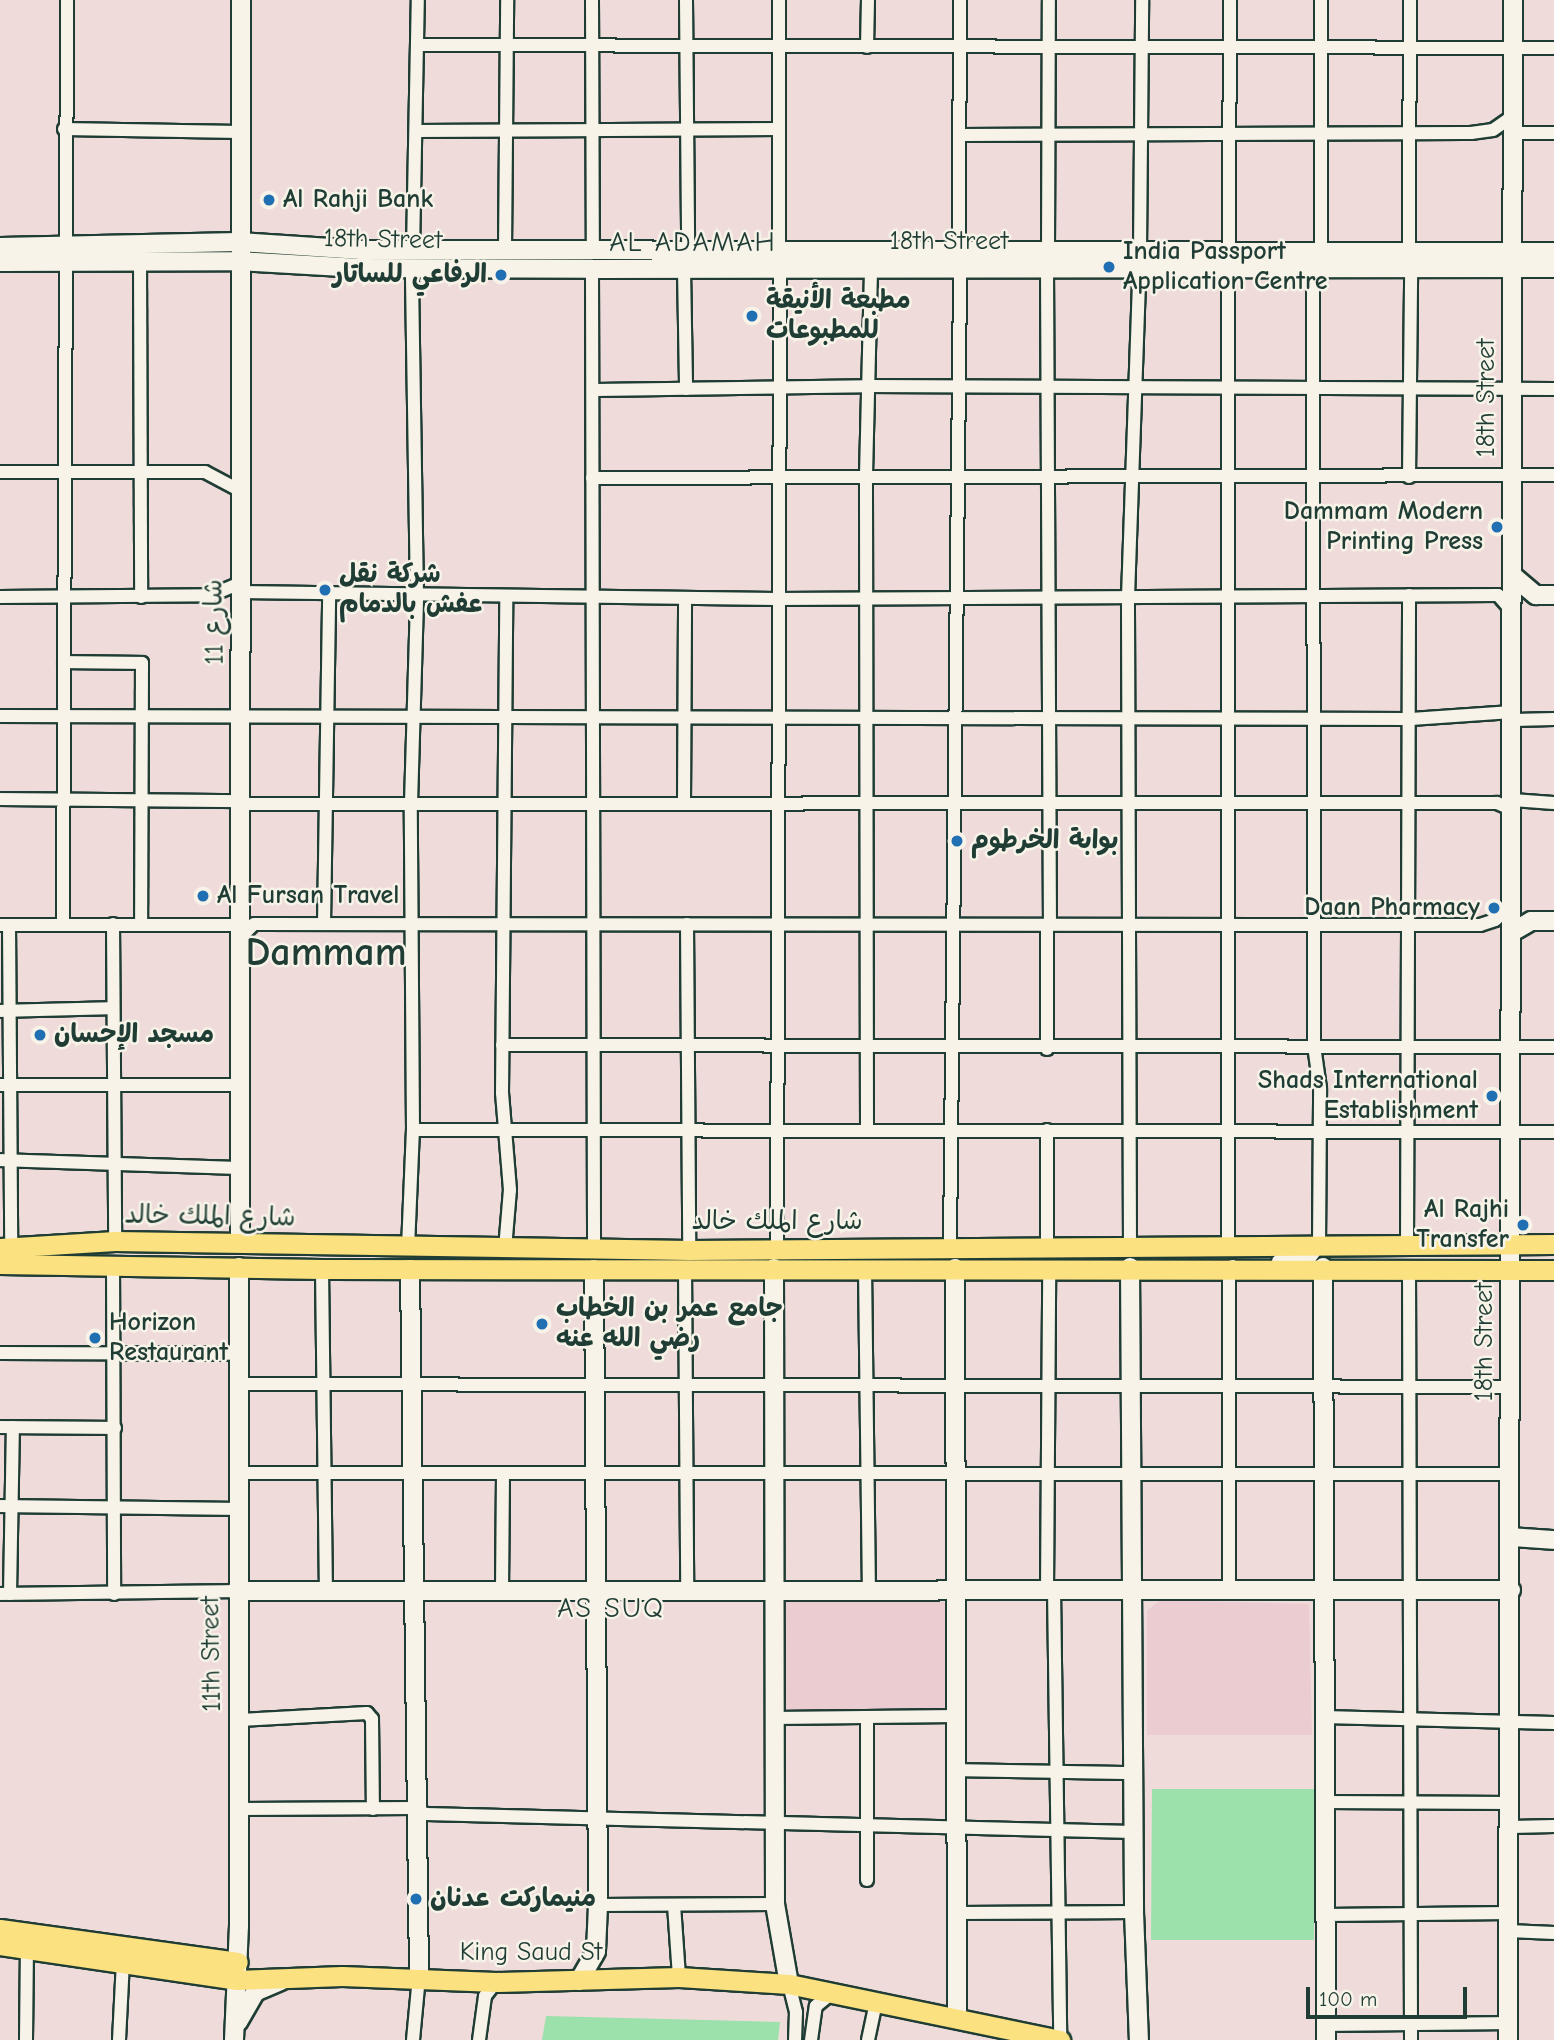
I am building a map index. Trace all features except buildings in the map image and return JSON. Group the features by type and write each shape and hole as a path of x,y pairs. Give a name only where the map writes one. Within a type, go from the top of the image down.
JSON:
{"main road":[{"name":"شارع الملك خالد","path":"4,1253 115,1241 240,1242 505,1249 594,1259"},
{"path":"239,1267 240,1242"},
{"name":"شارع الملك خالد","path":"4,1253 113,1263 410,1269 594,1259 775,1259 950,1247 1408,1248 1554,1244"},
{"name":"شارع الملك خالد","path":"775,1259 865,1268 1554,1270"},
{"name":"King Saud St","path":"0,1929 281,1981 419,1977 496,1982 679,1977 789,1984 1060,2040"},
{"name":"King Saud St","path":"0,1945 123,1961 237,1971"}],"street":[{"path":"63,924 66,473 64,130 67,0"},
{"name":"شارع 11","path":"240,1242 243,717 238,261 241,0"},
{"path":"408,1248 413,1130 411,803 417,597 412,259 418,0"},
{"path":"505,250 507,0"},
{"path":"592,0 593,250"},
{"path":"686,0 688,251"},
{"path":"779,0 779,250"},
{"path":"867,0 867,47"},
{"path":"950,1247 950,924 960,389 960,0"},
{"path":"1047,1049 1049,0"},
{"path":"1130,1247 1132,803 1128,597 1139,260 1142,0"},
{"path":"1228,1247 1230,0"},
{"path":"1321,0 1321,251"},
{"path":"1409,251 1410,0"},
{"path":"1512,259 1510,126 1513,0"},
{"path":"419,46 685,49 960,46 1554,48"},
{"path":"960,135 1230,132 1322,134 1493,131 1510,126 1554,133"},
{"path":"64,130 240,132"},
{"path":"416,131 779,130"},
{"path":"0,247 66,254 239,242 412,259 505,250 779,250 960,260"},
{"path":"1229,261 1321,251 1409,251 1512,259 1554,268"},
{"path":"1512,259 1554,252"},
{"name":"18th Street","path":"0,262 66,254 140,262 412,259 592,269 871,269 960,260 1048,259 1229,261 1313,270 1411,270 1512,259 1514,931 1508,2032"},
{"path":"140,262 141,597"},
{"path":"579,1981 596,1951 600,1819 594,1259 597,1046 592,924 594,718 590,598 595,390 592,269"},
{"path":"684,269 686,389"},
{"path":"780,269 776,599 778,924 774,1820 775,1904 796,2012 795,2040"},
{"path":"867,1130 869,597 866,475 871,269"},
{"path":"1229,1588 1229,1267 1310,1258 1319,1246 1320,1130 1314,1046 1313,925 1316,597 1313,270"},
{"path":"1409,477 1411,270"},
{"path":"595,390 780,390 867,386 1047,390 1554,389"},
{"path":"0,472 214,473 240,491"},
{"path":"592,478 1049,474 1315,474 1409,477 1554,475"},
{"path":"1513,576 1536,595 1554,595"},
{"path":"0,597 212,595 240,587 329,595 417,597 776,599 1497,595 1513,611"},
{"path":"324,924 329,595"},
{"path":"1408,1248 1411,719 1409,595"},
{"path":"505,1249 510,1189 502,1045 506,597"},
{"path":"684,803 685,598"},
{"path":"64,662 142,663 141,924"},
{"path":"0,716 778,720 954,717 1411,719 1513,716 1554,719"},
{"path":"0,799 324,805 777,801 1512,805 1554,803"},
{"path":"4,1253 5,925 141,924 240,932 254,924 412,923 1480,925 1495,920 1512,905"},
{"path":"1514,931 1531,920 1554,921"},
{"path":"113,924 112,1163 115,1241"},
{"path":"687,924 684,1474 687,1591"},
{"path":"5,1011 113,1008"},
{"path":"502,1045 1047,1049 1554,1047"},
{"path":"4,1085 241,1086"},
{"path":"413,1130 1554,1132"},
{"path":"1047,1130 1047,1247"},
{"path":"5,1160 240,1168"},
{"path":"113,1263 114,1594"},
{"name":"11th Street","path":"234,2036 240,1809 236,1591 239,1267"},
{"path":"1130,1267 1133,1832 1139,2040"},
{"path":"865,1268 869,1589"},
{"path":"956,1268 957,2018"},
{"path":"1049,1268 1047,1472 1060,2040"},
{"path":"1323,1268 1326,2033 1412,2024 1508,2032"},
{"path":"1409,1268 1407,1387 1411,2040"},
{"path":"322,1269 326,1589"},
{"path":"410,1269 411,1589 419,1977 413,2040"},
{"path":"0,1353 237,1354"},
{"path":"236,1384 956,1389 1512,1387"},
{"path":"115,1428 6,1427 5,1594 326,1589 1511,1590"},
{"path":"236,1473 1511,1474"},
{"path":"502,1590 503,1473"},
{"path":"6,1506 115,1504 236,1509"},
{"path":"1511,1537 1554,1540"},
{"path":"240,1720 367,1713 372,1719 373,1809"},
{"path":"774,1718 956,1716"},
{"path":"867,1717 867,1880"},
{"path":"1325,1717 1410,1717 1554,1723"},
{"path":"956,1770 1133,1773"},
{"path":"1325,1802 1511,1803"},
{"path":"240,1809 414,1808 426,1814 867,1822 1133,1832"},
{"path":"1511,1827 1554,1826"},
{"path":"598,1905 775,1904"},
{"path":"674,1905 679,1977"},
{"path":"957,1913 1134,1912"},
{"path":"1325,1915 1411,1912 1509,1922 1554,1933"},
{"path":"26,2040 27,1947"},
{"path":"119,2040 123,1961"},
{"path":"234,2036 255,1992 281,1981"},
{"path":"479,2040 485,1996 496,1982"},
{"path":"811,2040 816,2006 833,1992"},
{"path":"868,2040 876,2001"}],"shaded area":[{"path":"1160,1600 1309,1604 1312,1735 1147,1735 1147,1611"},
{"path":"944,1602 948,1607 948,1709 784,1710 783,1603"}],"green space":[{"path":"1152,1789 1314,1789 1314,1940 1151,1940"},
{"path":"546,2016 780,2022 778,2040 542,2040"}],"place":[{"name":"Al Rahji Bank","path":"269,200"},
{"name":"India Passport Application Centre","path":"1109,267"},
{"name":"الرفاعي للساتار","path":"501,275"},
{"name":"مطبعة الأنيقة للمطبوعات","path":"752,316"},
{"name":"Dammam Modern Printing Press","path":"1497,527"},
{"name":"شركة نقل عفش بالدمام","path":"325,590"},
{"name":"بوابة الخرطوم","path":"957,841"},
{"name":"Al Fursan Travel","path":"203,896"},
{"name":"Daan Pharmacy","path":"1494,908"},
{"name":"مسجد الإحسان","path":"40,1035"},
{"name":"Shads International Establishment","path":"1492,1096"},
{"name":"Al Rajhi Transfer","path":"1523,1225"},
{"name":"جامع عمر بن الخطاب رضي الله عنه","path":"542,1324"},
{"name":"Horizon Restaurant","path":"95,1338"},
{"name":"منيماركت عدنان","path":"416,1899"}],"district":[{"name":"AL ADAMAH","path":"693,242"},
{"name":"Dammam","path":"326,952"},
{"name":"AS SUQ","path":"611,1608"}]}
